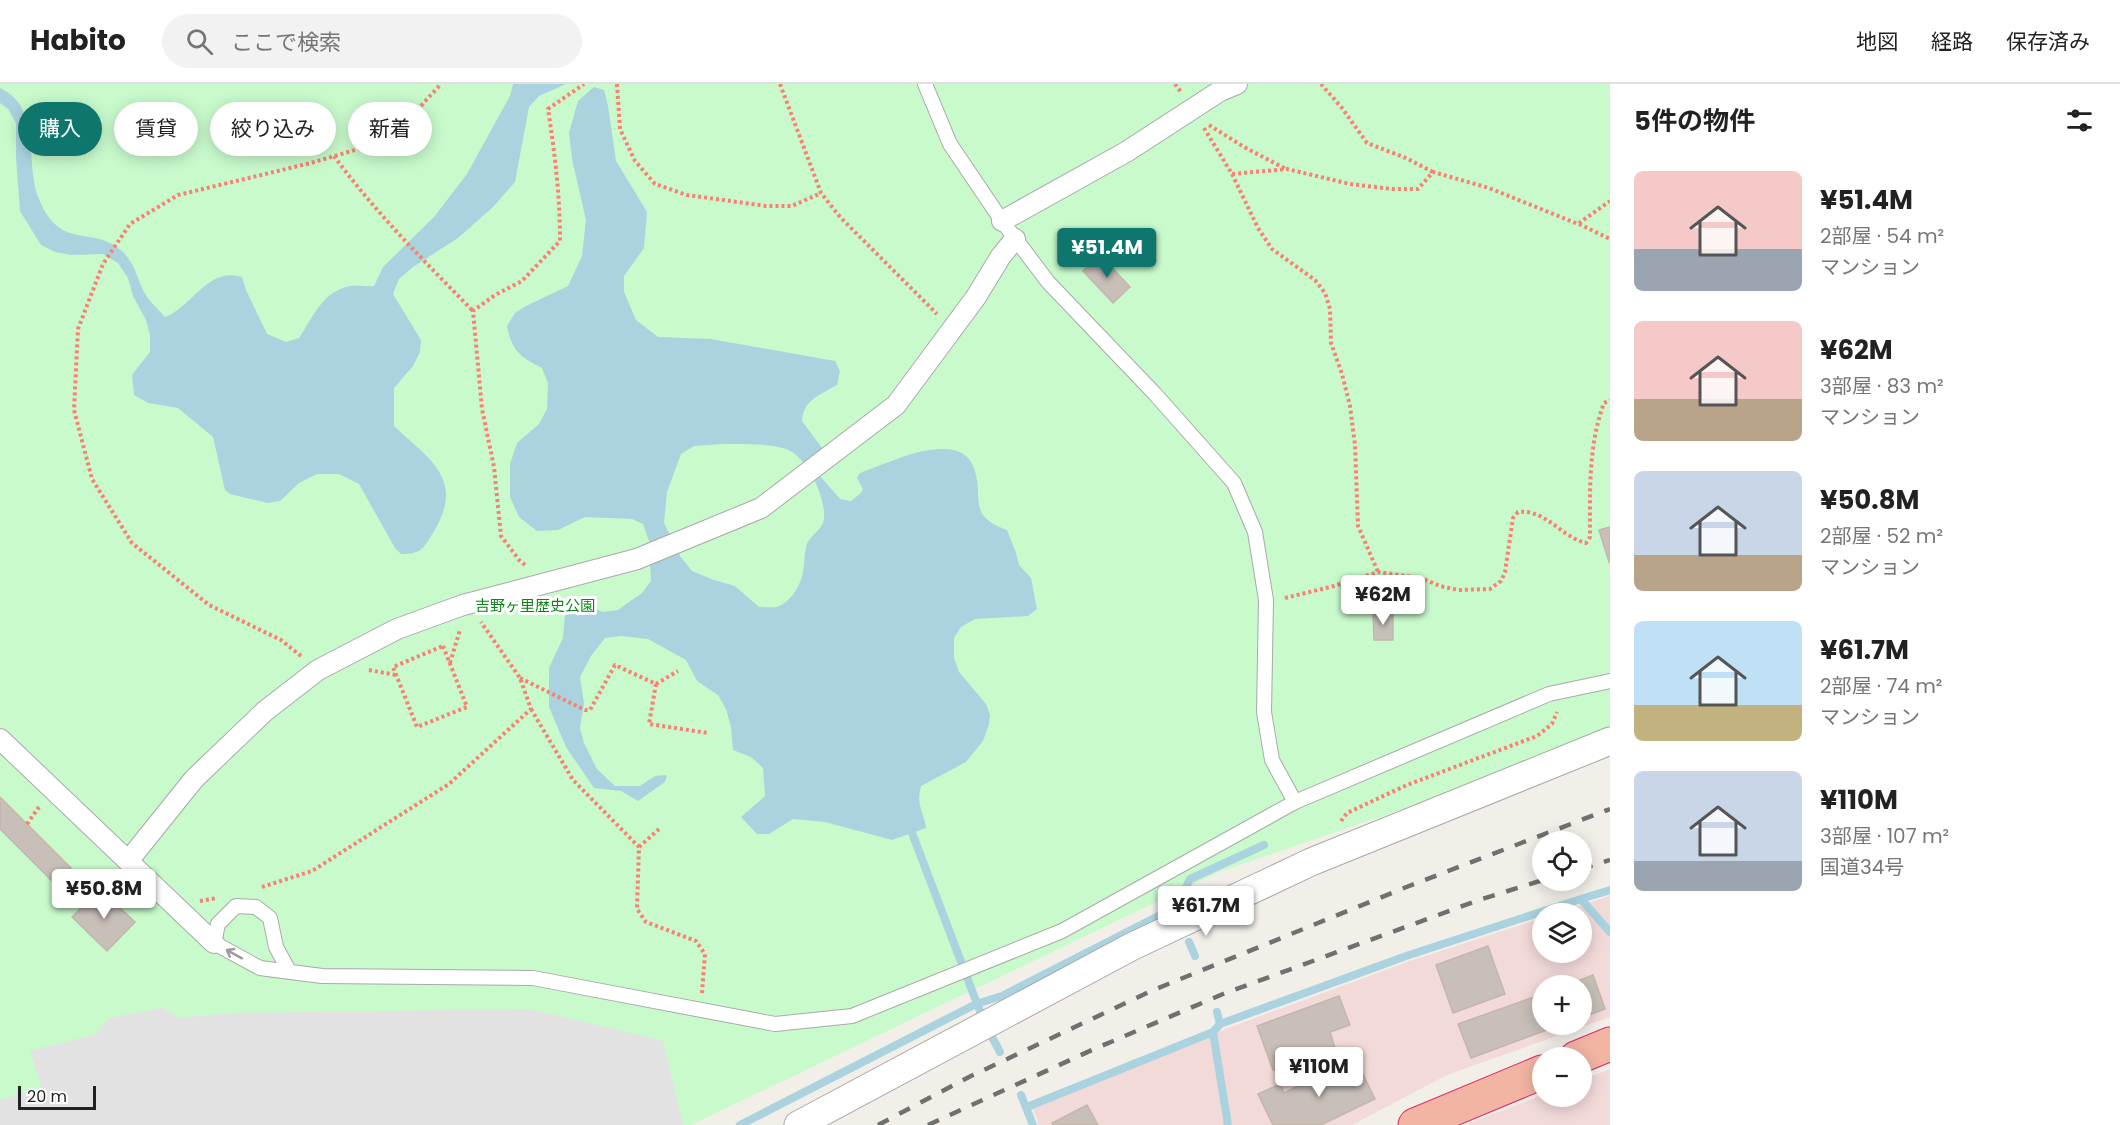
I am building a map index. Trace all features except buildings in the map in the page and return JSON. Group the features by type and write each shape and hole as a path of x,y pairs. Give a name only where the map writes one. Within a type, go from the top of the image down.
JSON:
{"highway":[{"path":"1592,1051 1610,1044"},
{"path":"1414,1125 1458,1116 1532,1077"}],"street":[{"path":"1002,221 1126,152 1220,91 1237,84"},
{"path":"129,860 194,779 266,711 318,670 397,629 469,604 638,560 761,508 896,405 976,297 1001,256 1015,239"},
{"path":"0,739 176,904 214,943"},
{"path":"798,1125 1131,947 1311,862 1610,741"}],"lane":[{"path":"925,84 950,144 1002,221 1048,282 1155,394 1234,483 1255,532 1266,603 1264,712 1272,760 1295,802"},
{"path":"289,971 276,946 270,918 256,907 236,906 218,924 214,943 260,968 322,976 533,978 775,1024 852,1016 1062,930 1295,802 1549,694 1610,681"}],"path":[{"path":"336,155 375,144 407,121 441,84"},
{"path":"473,311 495,295 522,281 560,241 557,171 548,110 584,84"},
{"path":"617,84 620,129 634,161 655,184 687,195 766,206 792,206 821,193"},
{"path":"780,84 821,193 840,217 952,329"},
{"path":"1321,84 1342,108 1367,143 1406,158 1433,172 1489,188 1610,239"},
{"path":"1378,573 1358,526 1355,445 1350,406 1331,343 1330,309 1325,293 1316,280 1272,249 1258,228 1232,174 1200,120 1244,147 1287,169 1350,184 1392,189 1418,189 1433,172"},
{"path":"318,670 281,640 209,605 132,543 92,479 74,410 78,329 103,264 130,224 178,195 334,156 358,188 395,230 473,311 482,409 494,467 501,536 520,561 550,582"},
{"path":"1232,174 1287,169"},
{"path":"1578,224 1610,201"},
{"path":"1266,603 1378,573 1421,578 1458,590 1490,589 1501,581 1505,573 1513,518 1518,512 1530,510 1576,540 1586,543 1590,537 1592,460 1599,415 1604,403 1610,400"},
{"path":"449,663 442,646 393,667 417,727 467,707 449,663 469,604"},
{"path":"469,604 520,678 531,709 573,780 639,847 638,909 646,922 696,941 705,954 701,1009"},
{"path":"520,678 585,710 590,710 615,665 656,684"},
{"path":"656,684 678,671"},
{"path":"656,684 650,723 708,733"},
{"path":"1340,823 1347,813 1407,785 1537,736 1552,723 1568,690"},
{"path":"260,887 312,871 449,784 531,709"},
{"path":"639,847 658,829"},
{"path":"176,904 219,898"}],"shaded area":[{"path":"1610,896 1610,1017 1592,1023 1592,975 1532,975 1532,1035 1559,1035 1447,1075 1352,1125 1039,1125 1033,1108 1225,1029 1410,961 1532,921 1532,963 1592,963 1592,903 1588,903"},
{"path":"163,1008 180,1018 230,1013 530,1009 663,1041 683,1125 0,1125 0,1100 42,1089 30,1051 96,1034 109,1018"},
{"path":"1610,1069 1610,1125 1465,1125 1532,1099 1532,1107 1592,1107 1592,1076"}],"green space":[{"name":"吉野ヶ里歴史公園","path":"0,84 1610,84 1610,738 1219,872 691,1125 0,1125"}],"water":[{"path":"513,84 566,84 539,96 529,107 515,182 493,207 458,238 413,267 399,279 393,294 421,340 420,352 413,366 394,388 394,426 420,449 439,472 445,484 446,498 442,514 427,543 417,552 401,554 395,548 359,484 339,474 317,474 299,483 280,501 268,503 230,494 225,490 213,437 178,408 148,403 134,395 132,375 150,352 150,335 146,320 133,296 128,278 118,263 103,254 72,255 55,252 41,245 20,211 16,123 8,109 0,103 0,88 18,104 18,156 32,156 39,199 47,215 57,226 67,232 100,239 123,252 133,266 146,295 165,317 175,312 201,289 219,277 230,275 242,277 267,334 286,342 299,338 318,308 337,290 353,286 374,286 383,267 434,217 467,174 510,96"},
{"path":"594,87 604,90 616,161 647,212 644,248 624,276 624,292 636,320 658,337 711,339 835,361 840,371 837,385 809,403 802,421 822,448 820,476 840,499 851,501 861,493 863,489 857,478 860,473 922,451 951,449 959,452 971,461 974,469 981,512 985,518 1007,530 1019,565 1031,578 1037,609 1028,616 975,619 961,627 954,638 954,658 959,672 986,704 990,715 989,724 983,741 966,762 921,786 920,803 926,828 892,840 825,822 793,819 769,834 757,834 741,817 765,796 763,768 751,757 733,750 731,727 726,709 718,695 697,681 686,660 648,639 621,636 605,638 591,656 580,677 584,703 580,728 584,743 597,769 615,786 640,786 655,776 667,775 665,782 638,801 621,791 594,788 566,747 549,707 549,668 563,638 565,614 572,607 589,606 603,612 618,610 642,593 651,581 649,541 643,524 632,519 585,517 558,530 537,531 519,517 510,497 510,464 517,443 539,424 547,409 548,383 542,368 528,360 514,347 507,326 515,313 568,286 582,256 586,220 572,159 569,133 578,101","holes":["731,444 771,446 794,453 814,479 822,500 823,522 807,544 800,582 791,597 777,607 759,607 735,586 692,571 680,556 664,523 667,492 681,454 694,446"]}],"waterway":[{"path":"912,833 981,1014"},
{"path":"740,1125 976,1004 1002,996 1176,907 1190,879 1264,845"},
{"path":"1581,899 1610,890"},
{"path":"1220,1024 1409,955 1581,899 1610,932"},
{"path":"1189,942 1195,956"},
{"path":"1217,1012 1220,1024 1213,1032 1228,1125"},
{"path":"1027,1107 1213,1032"},
{"path":"992,1037 1000,1052"},
{"path":"1021,1095 1033,1125"}],"railway":[{"path":"878,1125 969,1077 1151,991 1409,886 1610,809"},
{"path":"1592,866 1610,860"},
{"path":"928,1125 1092,1050 1223,994 1479,900 1532,883"}]}
